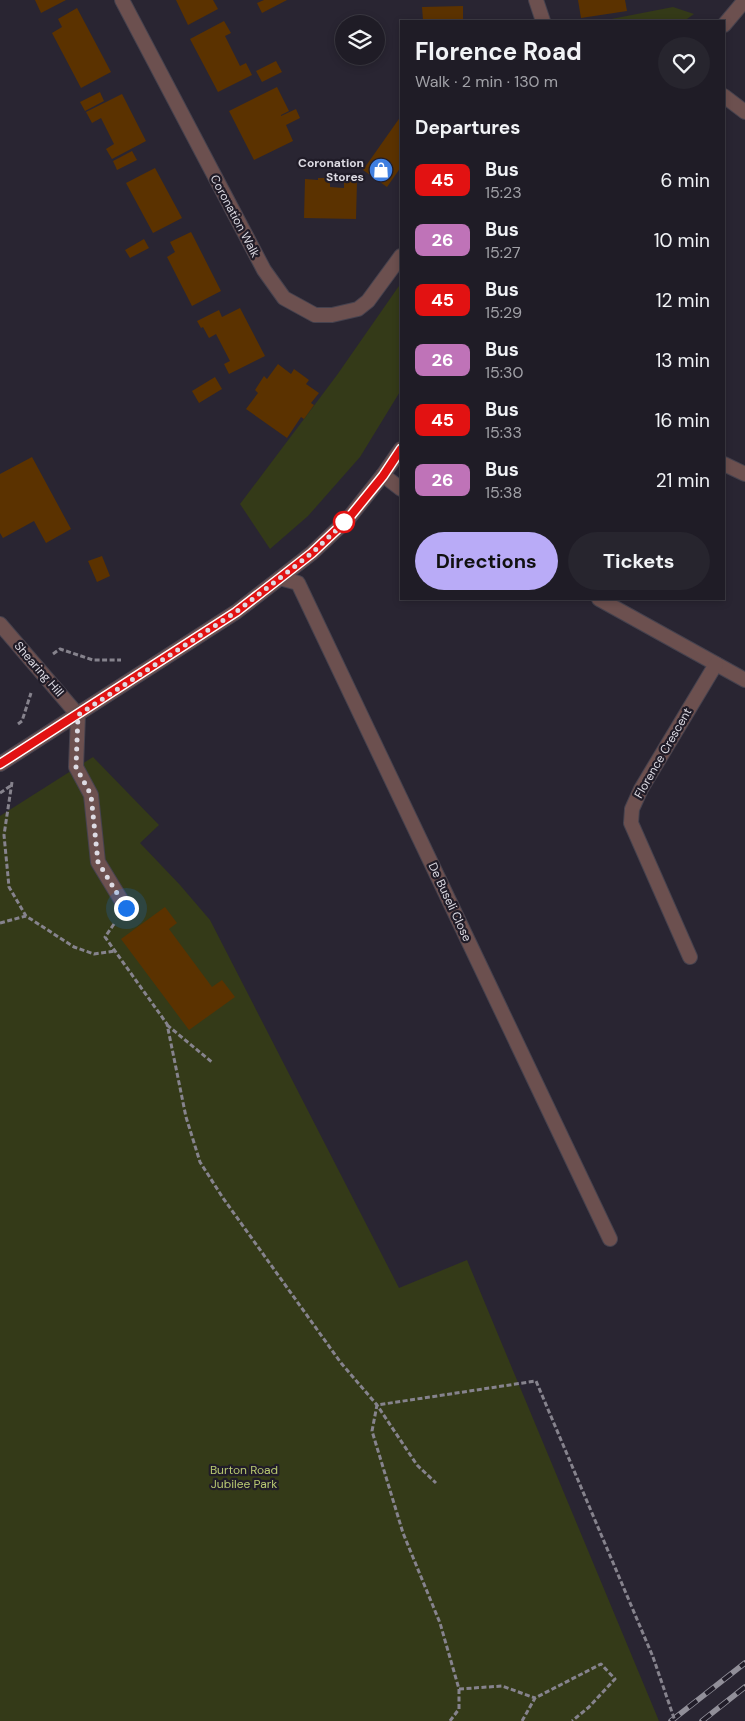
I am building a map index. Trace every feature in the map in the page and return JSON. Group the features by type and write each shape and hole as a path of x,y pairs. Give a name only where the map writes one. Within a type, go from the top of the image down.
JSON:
{"street":[{"name":"Coronation Walk","path":"122,0 264,270 284,298 315,315 332,315 358,309 368,301 400,257"},
{"path":"536,0 543,20"},
{"path":"725,25 745,0"},
{"path":"725,97 745,112"},
{"path":"0,764 236,612 312,553 348,519 383,476 400,450"},
{"path":"725,464 745,474"},
{"path":"383,476 400,488"},
{"name":"De Buseli Close","path":"280,578 298,583 610,1239"},
{"path":"601,600 745,680"},
{"name":"Shearing Hill","path":"0,624 78,715"},
{"name":"Florence Crescent","path":"690,957 631,823 632,810 641,789 716,664"},
{"path":"78,715 76,767 91,795 98,862 126,908"}],"path":[{"path":"16,726 22,721 31,698 36,665 60,649 93,660 126,660"},
{"path":"16,754 4,835 9,887 26,916 74,947 94,954 115,951"},
{"path":"0,793 12,785"},
{"path":"0,923 26,916"},
{"path":"105,937 167,1024 213,1063"},
{"path":"167,1024 186,1117 200,1162 223,1198 341,1363 377,1405 417,1465 436,1483"},
{"path":"377,1405 536,1381 653,1657 675,1721"},
{"path":"377,1405 372,1431 403,1533 440,1623 459,1689 459,1708 450,1721"},
{"path":"522,1721 535,1698 602,1664 615,1679 589,1707 572,1721"},
{"path":"459,1689 502,1686 535,1698"}],"green space":[{"path":"673,7 694,14 685,20 606,20"},
{"path":"400,284 400,392 360,457 308,516 270,549 240,504 337,375"},
{"name":"Burton Road Jubilee Park","path":"93,757 159,825 140,843 210,920 399,1288 467,1260 659,1721 0,1721 0,816"}],"building":[{"path":"35,0 66,0 41,13"},
{"path":"176,0 213,0 218,9 188,25"},
{"path":"264,0 287,0 262,13 257,3"},
{"path":"578,0 625,0 627,11 581,18"},
{"path":"463,6 463,20 423,20 422,7"},
{"path":"77,8 111,72 81,88 52,33 62,27 58,19"},
{"path":"224,21 231,33 225,36 240,66 246,63 252,75 218,92 190,39"},
{"path":"276,61 282,72 262,82 256,71"},
{"path":"277,87 289,111 281,116 296,109 300,118 286,125 293,141 254,160 229,111"},
{"path":"100,92 104,101 85,111 80,102"},
{"path":"122,94 146,141 112,159 106,149 114,144 101,118 92,123 86,112"},
{"path":"400,117 400,168 387,187 363,170"},
{"path":"132,151 137,160 117,170 113,161"},
{"path":"155,168 182,218 153,233 126,183"},
{"path":"318,178 330,178 330,187 344,188 344,180 357,181 356,219 304,218 305,179 318,180"},
{"path":"191,232 221,291 192,306 167,257 175,252 170,242"},
{"path":"144,239 149,248 130,258 125,250"},
{"path":"240,308 265,356 229,374 224,364 230,361 216,334 209,338 197,321 219,310 222,317"},
{"path":"278,364 291,374 294,369 309,380 306,384 319,393 311,403 314,405 304,419 301,417 287,438 246,409 258,393 255,390 264,376 267,379"},
{"path":"215,377 222,389 199,403 192,391"},
{"path":"32,457 71,529 46,543 34,521 3,538 0,533 0,474"},
{"path":"102,556 110,576 97,582 88,561"},
{"path":"165,907 177,923 169,929 212,987 222,980 235,997 189,1030 121,939"}],"railway":[{"path":"671,1721 745,1663"},
{"path":"702,1721 745,1687"}],"bus line":[{"name":"45","path":"0,764 236,612 312,553 348,519 383,476 400,450"}],"place":[{"name":"Coronation Stores","path":"381,170"}],"route":[{"path":"126,908 98,862 91,795 76,767 78,715 236,612 312,553 348,519 344,522"}]}
